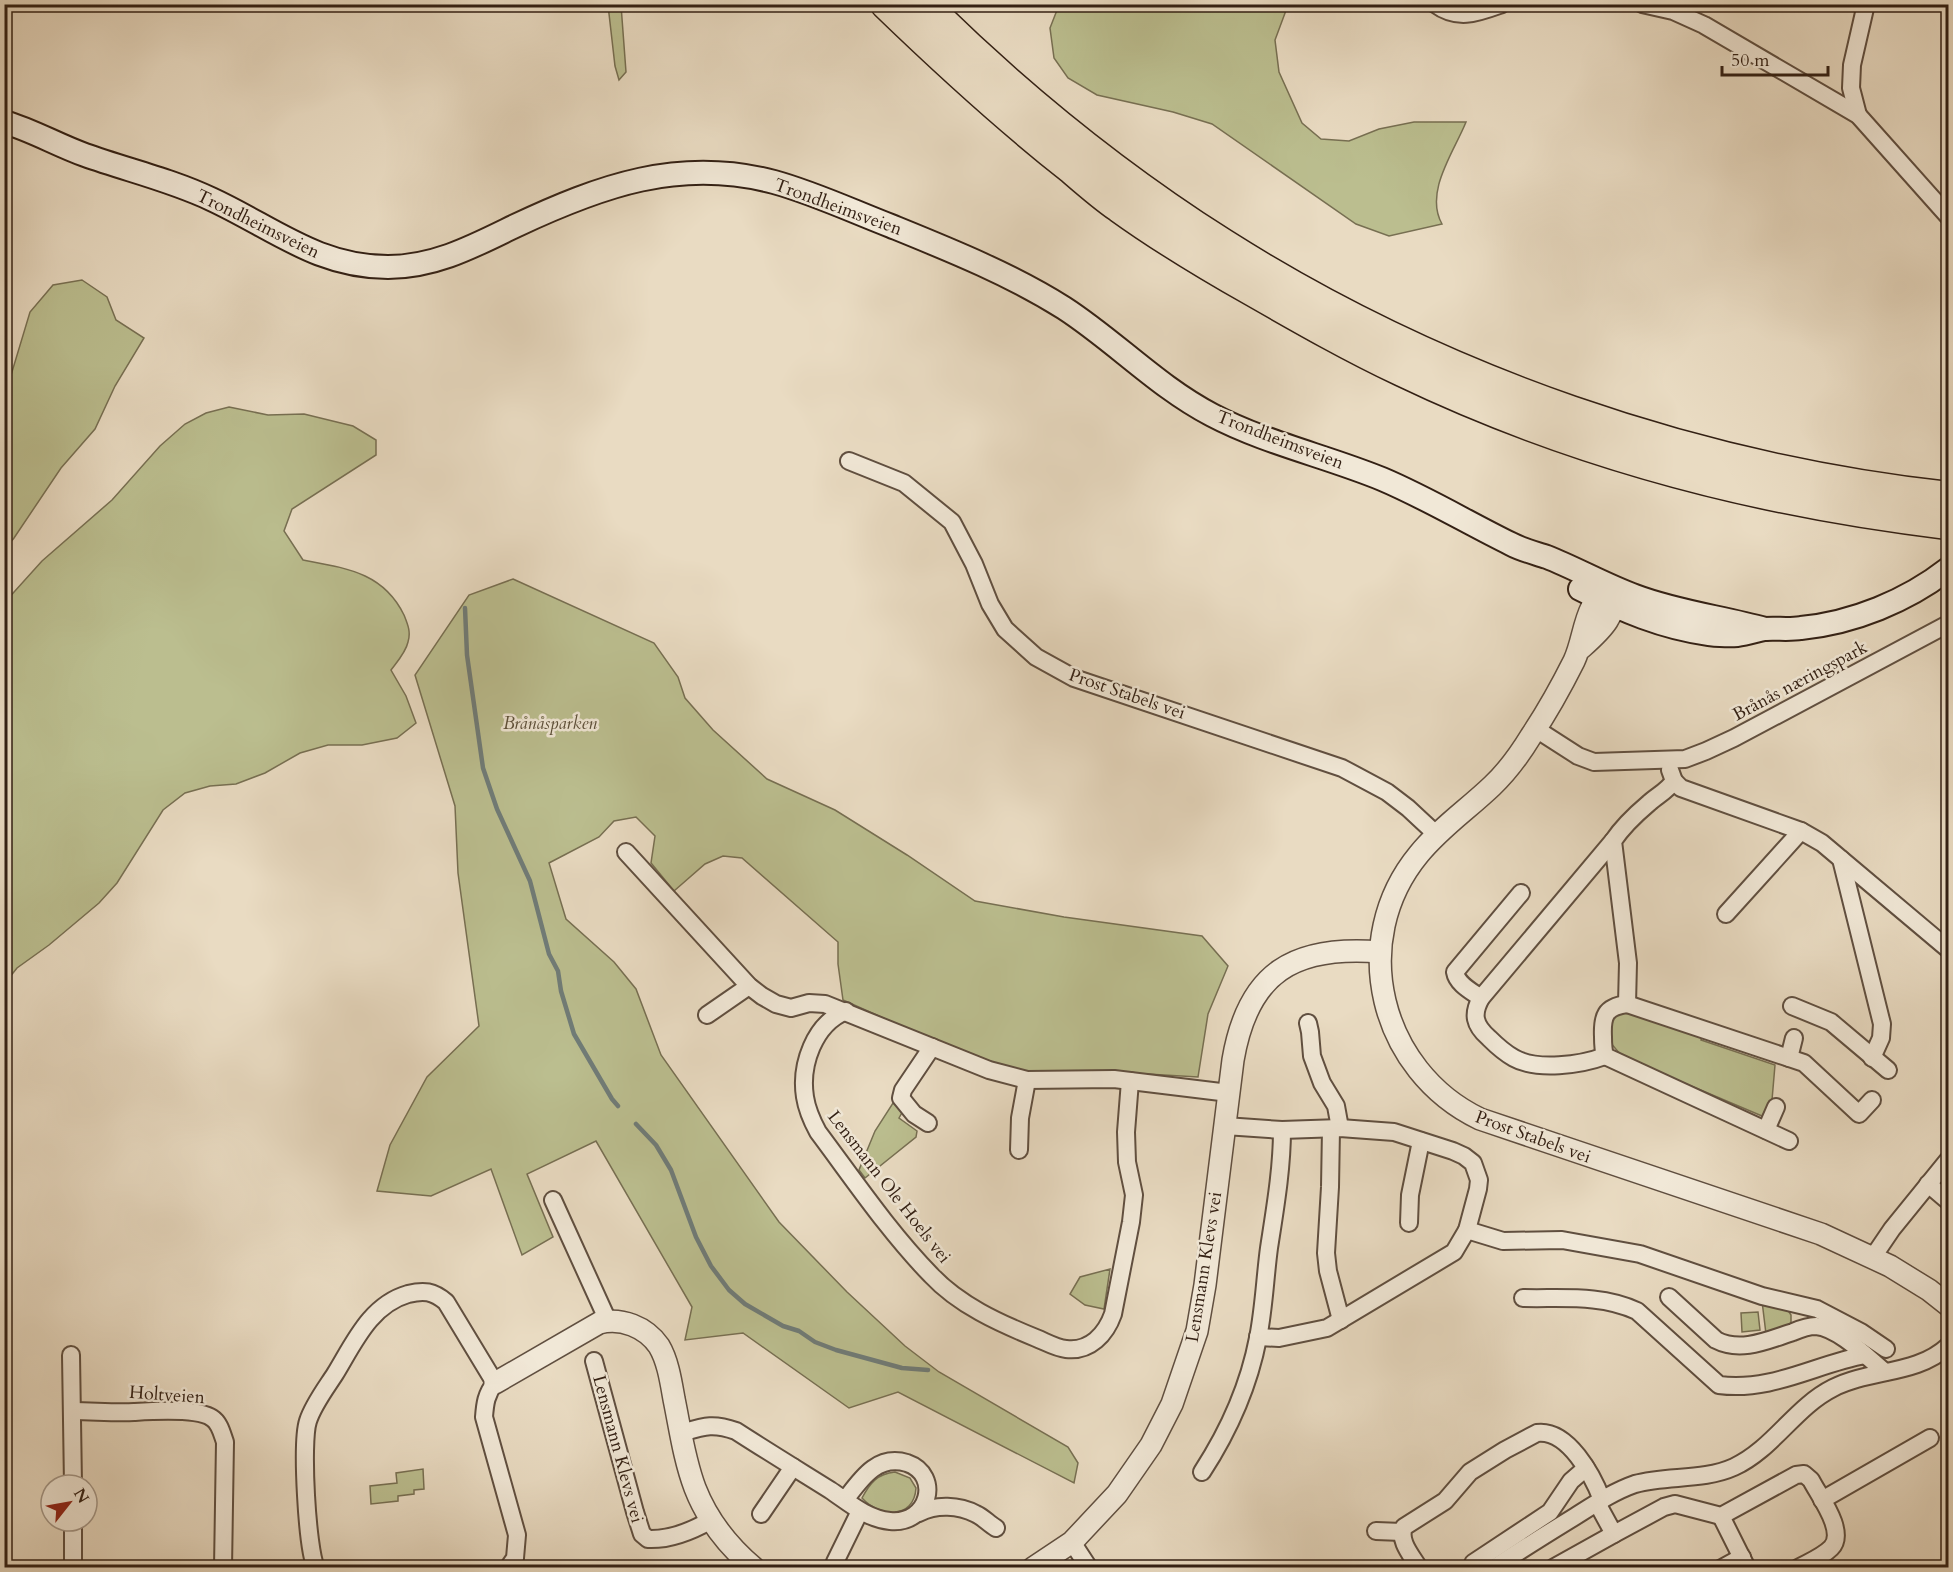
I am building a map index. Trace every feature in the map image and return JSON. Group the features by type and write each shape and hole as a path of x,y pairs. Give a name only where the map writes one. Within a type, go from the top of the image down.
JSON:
{"highway":[{"path":"886,4 948,64 1024,132 1119,207 1212,267 1294,315 1403,372 1483,407 1653,466 1714,482 1855,512 1948,515"},
{"path":"924,4 969,48 1042,112 1137,185 1224,245 1326,303 1413,347 1530,397 1644,435 1761,466 1887,490 1948,515"}],"main road":[{"name":"Trondheimsveien","path":"9,122 83,154 160,179 213,200 314,253 339,261 369,266 403,266 445,258 564,204 611,186 644,178 677,173 709,172 739,175 777,183 891,226 1014,279 1082,320 1179,395 1217,418 1257,435 1344,464 1386,481 1516,547 1542,568 1608,597 1735,621 1765,629 1786,629 1823,625 1863,614 1910,593 1948,569"}],"street":[{"path":"1434,4 1444,11 1466,16 1502,4"},
{"path":"1642,4 1673,11 1704,25 1858,115 1948,216"},
{"path":"1858,115 1851,88 1852,65 1866,4"},
{"name":"Prost Stabels vei","path":"849,461 904,483 952,522 974,564 990,604 1005,629 1036,657 1074,678 1342,768 1388,792 1408,807 1437,835"},
{"name":"Prost Stabels vei","path":"1608,597 1582,630 1579,650 1536,729 1517,758 1501,778 1437,835 1413,862 1401,882 1389,909 1380,952 1385,1004 1402,1048 1434,1089 1464,1112 1496,1126 1789,1222 1873,1257 1910,1277 1948,1305"},
{"name":"Brånås næringspark","path":"1665,761 1685,759 1706,752 1948,624"},
{"path":"1536,729 1578,756 1594,762 1665,761 1674,781 1681,788 1801,831 1822,843 1948,949"},
{"path":"1605,1056 1586,1063 1567,1065 1532,1063 1514,1058 1484,1034 1474,1016 1475,1009 1481,998 1634,816 1664,793 1674,781"},
{"path":"1726,914 1801,831"},
{"path":"1613,841 1628,963 1627,1004"},
{"path":"626,852 749,986 776,1004 791,1008 809,1003 825,1004 989,1071 1027,1080 1113,1079 1229,1093"},
{"path":"1841,859 1882,1024 1881,1038 1872,1058"},
{"path":"1481,998 1462,984 1455,976 1455,972 1521,893"},
{"name":"Lensmann Klevs vei","path":"1033,1568 1072,1542 1117,1494 1136,1470 1172,1404 1197,1330 1239,1028 1249,1006 1265,984 1280,971 1312,955 1332,951 1380,952"},
{"path":"707,1015 749,986"},
{"path":"1789,1141 1605,1056 1602,1048 1604,1018 1609,1010 1615,1006 1627,1004 1804,1063 1859,1114 1872,1100"},
{"path":"1792,1006 1831,1022 1888,1070"},
{"name":"Lensmann Ole Hoels vei","path":"846,1011 834,1016 825,1025 814,1041 808,1059 805,1096 810,1116 818,1132 903,1244 933,1277 975,1309 1023,1333 1066,1349 1078,1348 1100,1338 1108,1328 1113,1314 1134,1195 1127,1161 1126,1132 1130,1081"},
{"path":"1308,1023 1311,1056 1322,1083 1336,1106 1326,1253 1341,1320"},
{"path":"1789,1058 1794,1038"},
{"path":"928,1123 914,1114 901,1098 903,1090 932,1047"},
{"path":"1019,1150 1020,1118 1027,1080"},
{"path":"1766,1130 1776,1107"},
{"path":"1225,1126 1282,1130 1336,1129 1394,1132 1464,1156 1473,1163 1477,1171 1478,1189 1467,1230 1454,1252 1328,1328 1280,1338 1258,1337"},
{"path":"1202,1472 1219,1446 1244,1389 1258,1337 1280,1174 1282,1130"},
{"path":"1409,1223 1410,1195 1421,1141"},
{"path":"1873,1257 1892,1229 1948,1160"},
{"path":"1929,1184 1948,1201"},
{"path":"553,1200 608,1320"},
{"path":"1467,1230 1503,1241 1562,1240 1640,1254 1750,1292 1827,1313 1886,1349"},
{"path":"316,1568 309,1535 305,1452 308,1420 364,1326 381,1308 414,1292 426,1291 437,1295 446,1302 495,1383"},
{"path":"1669,1297 1716,1340 1730,1346 1762,1342 1799,1329 1816,1326 1840,1336 1885,1372"},
{"path":"1523,1298 1590,1298 1625,1305 1637,1311 1719,1385 1733,1387 1766,1384 1865,1354"},
{"path":"1796,1304 1799,1329"},
{"path":"508,1568 515,1558 517,1535 484,1417 488,1391 495,1383 583,1331 608,1320 624,1322 637,1327 659,1347 669,1374 695,1486 711,1520 725,1539 754,1568"},
{"path":"71,1355 73,1473"},
{"path":"1494,1568 1600,1501 1633,1485 1653,1479 1717,1473 1734,1467 1765,1446 1818,1396 1835,1387 1851,1380 1923,1363 1946,1355"},
{"name":"Lensmann Klevs vei","path":"594,1361 642,1534 648,1539 670,1538 686,1533 711,1520"},
{"name":"Holtveien","path":"73,1411 135,1412 147,1410 200,1413 212,1418 220,1428 225,1442 223,1568"},
{"path":"681,1433 708,1425 720,1425 736,1431 860,1511 886,1521 899,1522 935,1506 974,1512 996,1528"},
{"path":"1419,1568 1402,1540 1404,1527 1445,1501 1470,1472 1537,1433 1547,1433 1566,1444 1586,1468 1595,1481 1600,1501 1614,1534"},
{"path":"1822,1500 1930,1438"},
{"path":"845,1500 864,1474 872,1468 882,1463 902,1462 912,1465 920,1472 927,1487 925,1503 919,1513"},
{"path":"761,1514 793,1467"},
{"path":"1473,1563 1550,1512 1571,1481 1586,1468"},
{"path":"1553,1568 1582,1561 1614,1534 1664,1507 1675,1504 1721,1516 1796,1475 1804,1474 1811,1480 1836,1527 1837,1539 1832,1547 1798,1568"},
{"path":"835,1562 860,1511"},
{"path":"1721,1516 1744,1562 1722,1568"},
{"path":"1376,1532 1402,1532"},
{"path":"73,1533 73,1568"},
{"path":"1072,1542 1089,1568"}],"green space":[{"path":"608,5 621,5 626,72 619,80 615,66"},
{"path":"1059,5 1288,5 1275,40 1279,72 1302,123 1321,139 1349,141 1379,129 1414,122 1466,122 1448,159 1439,186 1436,199 1437,212 1442,224 1389,236 1356,224 1212,124 1173,112 1097,95 1068,78 1054,58 1050,28"},
{"path":"82,280 107,297 116,320 144,338 115,386 95,429 61,468 5,549 5,395 30,312 53,285"},
{"path":"229,407 268,415 304,414 353,426 376,440 376,455 292,509 284,531 303,560 361,574 385,589 395,601 404,615 409,635 401,657 391,670 406,696 416,723 397,738 362,745 328,745 300,753 265,773 236,784 210,786 185,793 163,810 117,883 99,903 49,945 17,968 5,983 5,602 42,561 112,500 160,446 185,424 206,413"},
{"name":"Brånåsparken","path":"513,579 654,643 678,677 685,698 713,730 767,779 835,810 975,901 1064,917 1202,936 1228,966 1208,1014 1198,1077 1130,1073 1019,1074 982,1062 843,1000 838,964 838,942 742,858 723,856 705,864 674,891 651,863 655,836 636,817 614,821 599,837 549,863 566,919 614,962 636,989 661,1055 779,1222 847,1292 905,1346 939,1372 1068,1447 1078,1463 1074,1483 898,1392 849,1408 743,1333 685,1340 692,1307 596,1141 527,1174 553,1237 522,1255 491,1169 431,1196 377,1191 390,1145 427,1077 479,1026 458,873 455,806 415,675 469,595"},
{"path":"1623,1011 1703,1033 1701,1040 1775,1065 1772,1100 1762,1116 1625,1058 1614,1047 1608,1035 1610,1023"},
{"path":"893,1103 903,1111 899,1118 917,1131 916,1137 865,1178 859,1170 875,1131"},
{"path":"1110,1269 1104,1309 1085,1305 1070,1294 1080,1277"},
{"path":"1762,1301 1786,1307 1791,1315 1791,1324 1766,1334"},
{"path":"1758,1312 1760,1330 1742,1332 1741,1313"},
{"path":"423,1469 424,1489 414,1490 414,1494 398,1496 398,1501 371,1504 370,1486 397,1483 396,1473"},
{"path":"895,1472 910,1478 916,1488 909,1506 903,1510 886,1512 877,1509 862,1498 875,1480"}],"waterway":[{"path":"465,608 467,655 483,768 497,809 530,881 549,954 558,971 561,991 574,1034 618,1106"},
{"path":"636,1124 656,1145 671,1170 696,1237 711,1266 729,1290 745,1304 783,1326 799,1331 815,1342 836,1350 902,1368 928,1370"}]}
